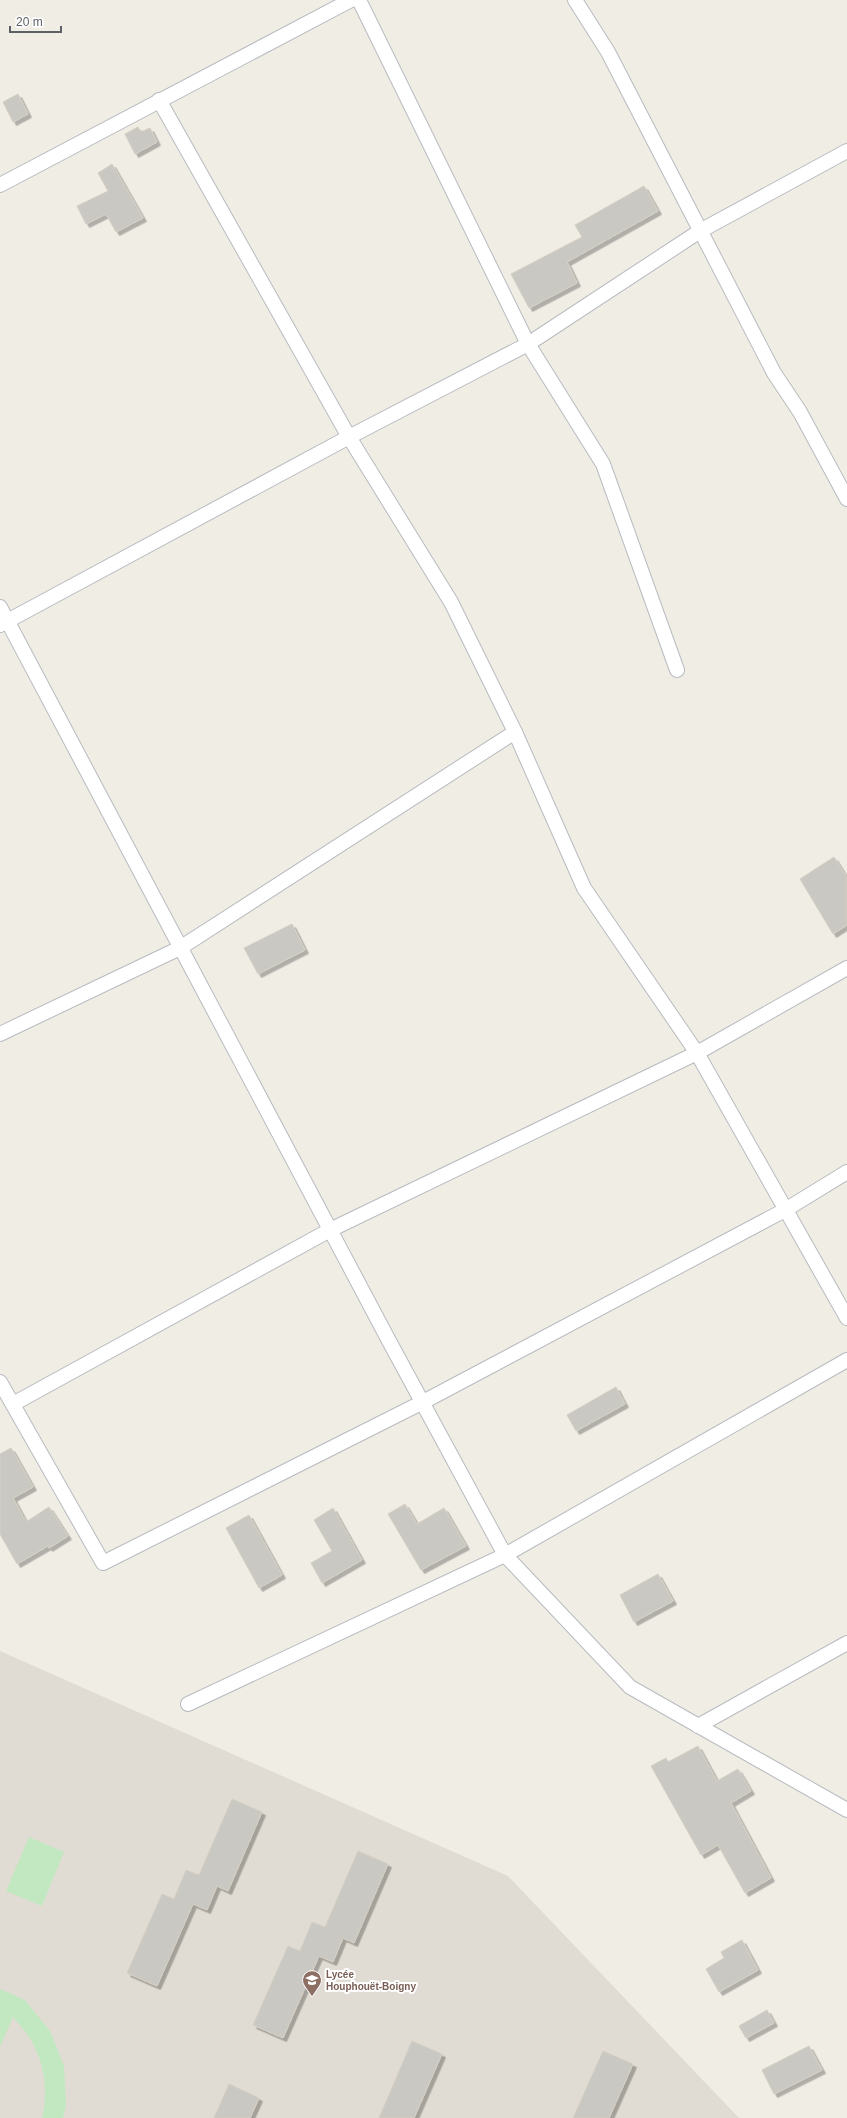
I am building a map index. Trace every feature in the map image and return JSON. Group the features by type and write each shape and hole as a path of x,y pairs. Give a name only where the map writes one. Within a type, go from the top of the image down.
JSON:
{"street":[{"path":"0,184 351,0"},
{"path":"359,0 528,344 603,464 677,670"},
{"path":"575,0 608,52 774,373 800,412 847,499"},
{"path":"159,100 349,437 452,602 516,732 584,888 697,1053 847,1318"},
{"path":"4,623 349,437 528,344 700,231 847,150"},
{"path":"0,607 4,623 505,1555 630,1687 847,1810"},
{"path":"0,1034 180,948 516,732"},
{"path":"13,1404 330,1230 697,1053 847,968"},
{"path":"0,1382 103,1563 423,1402 785,1210 847,1172"},
{"path":"188,1704 505,1555 847,1360"},
{"path":"698,1726 847,1643"}],"shaded area":[{"name":"Lycée Houphouët-Boigny","path":"0,1651 508,1876 739,2118 0,2118"}],"green space":[{"path":"29,1837 64,1852 42,1906 6,1891"},
{"path":"0,1989 25,2000 50,2031 64,2066 66,2105 63,2118 42,2118 45,2089 40,2060 26,2032 13,2017 0,2047"}],"building":[{"path":"18,94 28,114 13,122 3,102"},
{"path":"138,127 141,132 150,128 157,142 135,154 125,134"},
{"path":"112,164 143,218 116,232 106,214 86,224 77,206 108,191 98,173"},
{"path":"644,186 658,211 567,262 577,283 529,308 511,274 582,237 575,225"},
{"path":"834,857 847,878 847,925 833,934 800,879"},
{"path":"292,924 305,950 258,974 244,948"},
{"path":"616,1387 625,1404 576,1431 567,1415"},
{"path":"11,1448 33,1487 13,1498 26,1522 49,1507 68,1536 49,1548 48,1546 17,1564 0,1534 0,1454"},
{"path":"405,1504 417,1524 444,1508 466,1546 421,1570 388,1514"},
{"path":"333,1508 362,1560 322,1583 311,1563 332,1551 314,1520"},
{"path":"249,1515 282,1575 259,1588 226,1528"},
{"path":"658,1574 673,1601 634,1622 620,1595"},
{"path":"698,1746 717,1781 738,1769 751,1791 731,1803 771,1878 745,1893 718,1845 701,1855 651,1766 666,1758 668,1762"},
{"path":"232,1799 262,1812 228,1891 217,1886 207,1910 193,1904 157,1986 127,1973 162,1894 174,1899 186,1870 199,1875"},
{"path":"358,1851 388,1864 354,1943 343,1938 333,1962 319,1956 283,2038 253,2025 288,1946 300,1951 312,1922 325,1927"},
{"path":"742,1940 758,1970 719,1992 706,1969 724,1958 721,1952"},
{"path":"767,2010 774,2023 746,2038 739,2026"},
{"path":"412,2041 442,2054 414,2118 379,2118"},
{"path":"809,2046 822,2070 774,2094 762,2070"},
{"path":"603,2051 633,2064 609,2118 573,2118"},
{"path":"229,2084 259,2098 250,2118 214,2118"}],"place":[{"name":"Lycée Houphouët-Boigny","path":"312,1997"}]}
